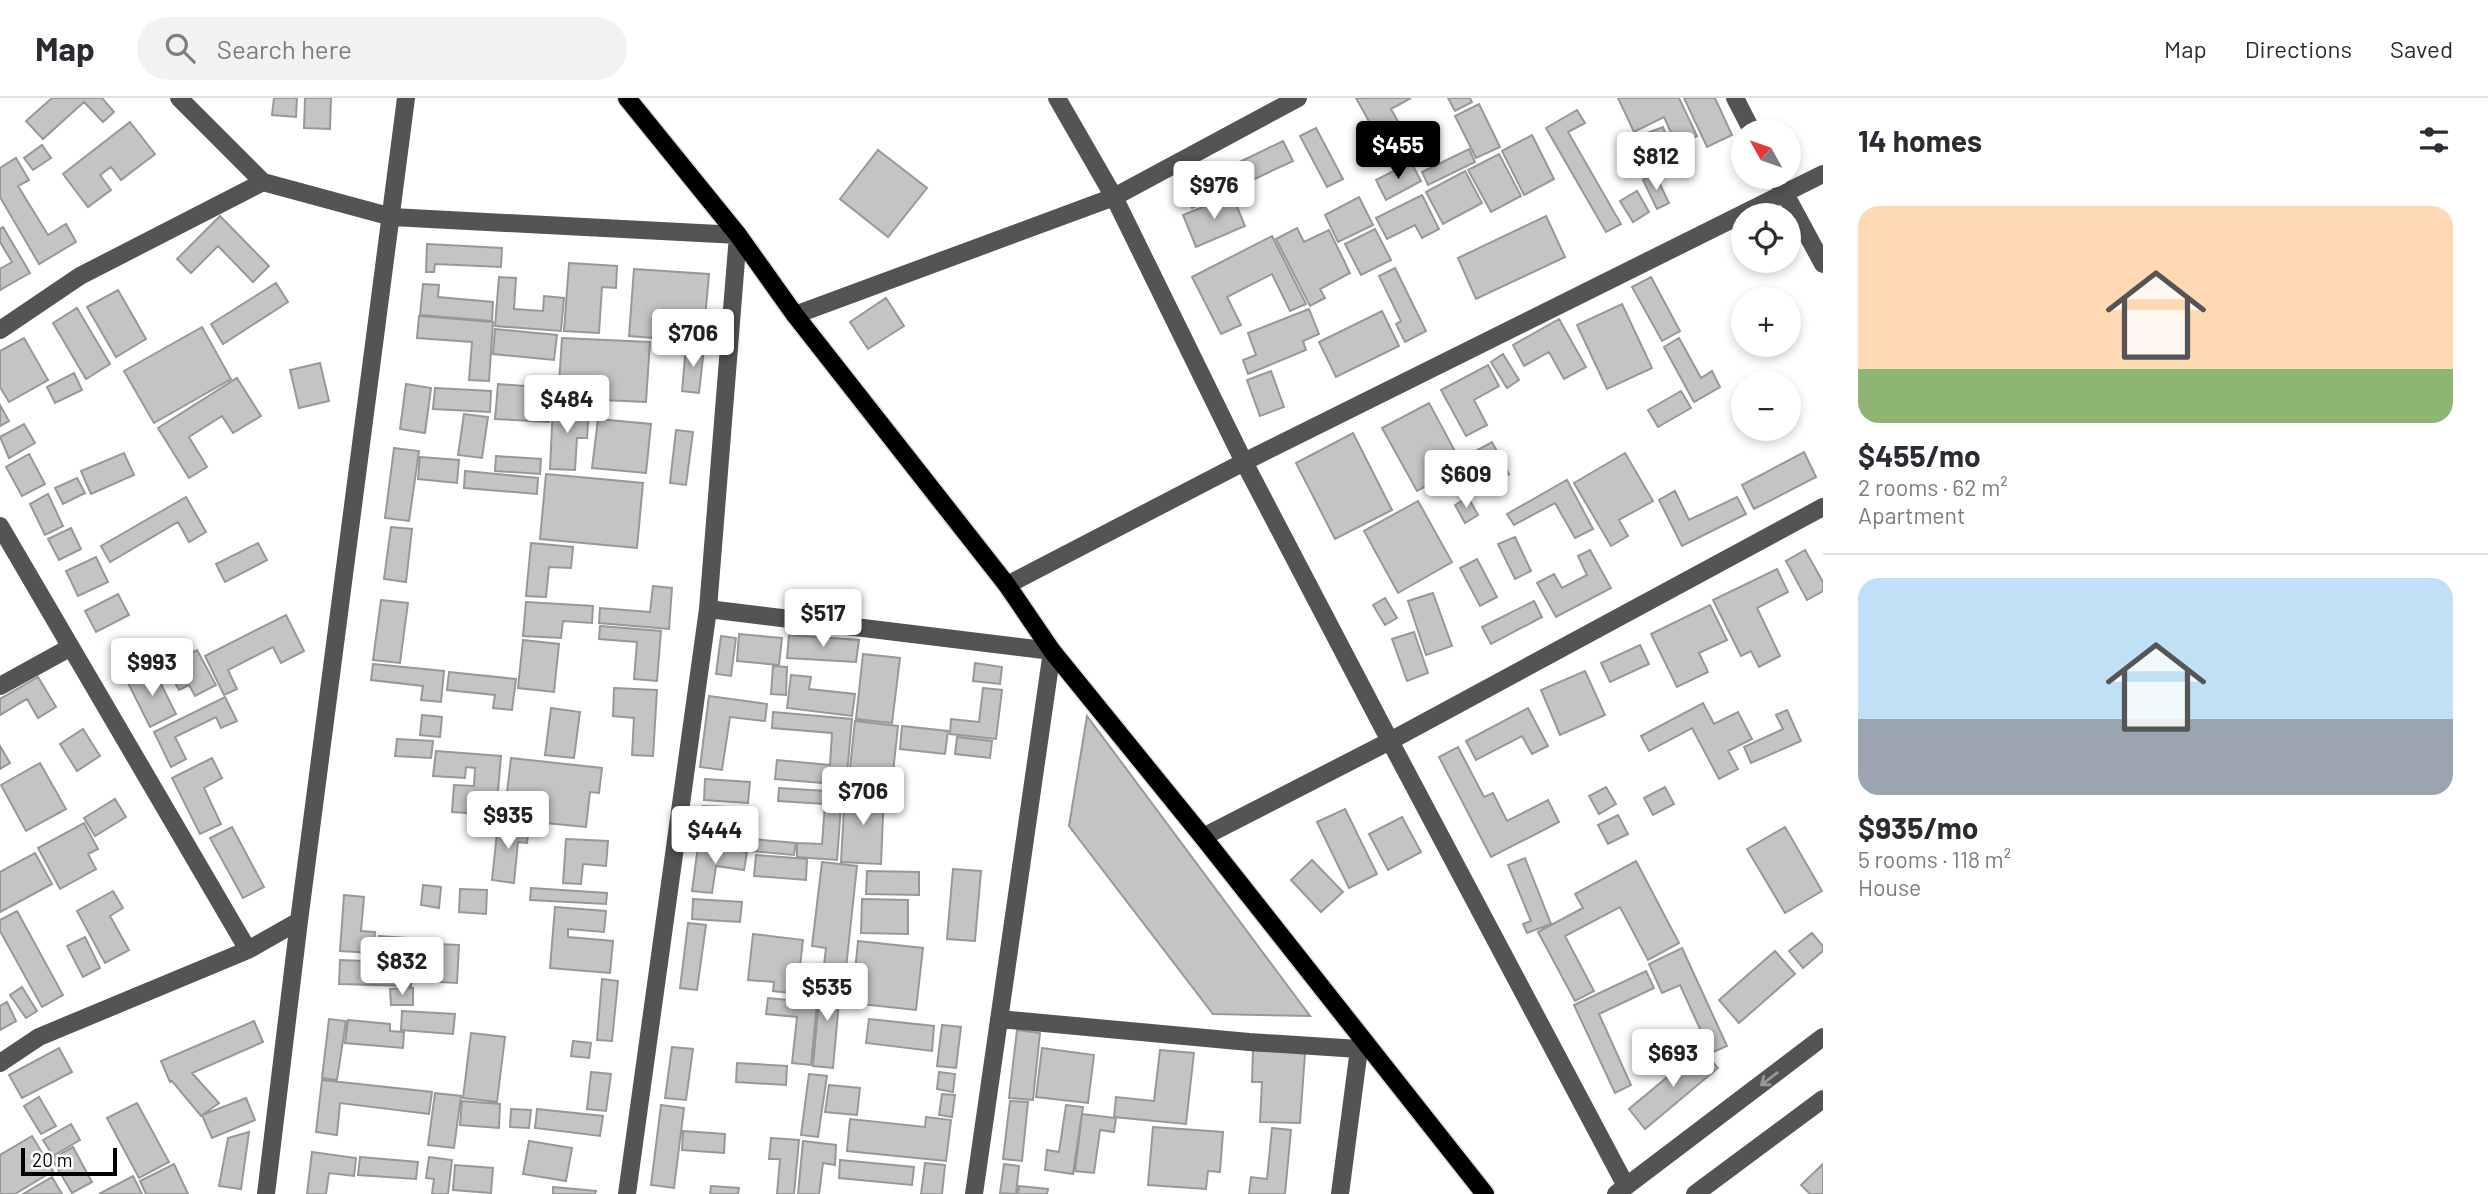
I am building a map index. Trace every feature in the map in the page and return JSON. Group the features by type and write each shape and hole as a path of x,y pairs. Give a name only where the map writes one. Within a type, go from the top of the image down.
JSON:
{"main road":[{"path":"627,98 738,235 796,315 1007,585 1052,651 1203,837 1362,1045 1485,1194"}],"street":[{"path":"178,98 263,182 392,217 738,235 708,609 627,1194"},
{"path":"266,1194 406,98"},
{"path":"1058,98 1114,197 1244,461 1621,1190 1823,1037"},
{"path":"796,315 1114,197 1298,98"},
{"path":"1735,98 1746,119"},
{"path":"1007,585 1244,461 1823,174"},
{"path":"0,330 80,276 263,182"},
{"path":"1782,189 1823,264"},
{"path":"1203,837 1390,741 1823,507"},
{"path":"0,526 248,950"},
{"path":"708,609 1052,651 975,1194"},
{"path":"0,686 71,647"},
{"path":"0,1063 39,1037 248,950 299,921"},
{"path":"999,1019 1250,1042 1362,1045 1340,1194"},
{"path":"1695,1194 1823,1098"}],"building":[{"path":"52,98 102,98 114,112 103,122 84,102 43,139 26,121"},
{"path":"274,98 297,98 296,117 272,115"},
{"path":"305,98 331,98 330,129 304,128"},
{"path":"1356,98 1411,98 1391,109 1415,152 1398,162 1380,129 1375,132"},
{"path":"1448,98 1470,98 1472,102 1455,111"},
{"path":"1618,98 1679,98 1697,136 1677,146 1664,117 1634,132"},
{"path":"1684,98 1715,98 1731,135 1707,147"},
{"path":"1479,104 1500,147 1476,158 1455,116"},
{"path":"1577,110 1585,123 1568,132 1621,224 1606,232 1546,128"},
{"path":"130,122 155,154 121,180 111,167 100,175 111,190 88,207 63,174"},
{"path":"1663,127 1677,163 1652,172 1639,136"},
{"path":"1316,128 1343,179 1327,187 1300,136"},
{"path":"1532,135 1554,179 1524,195 1502,151"},
{"path":"1283,141 1293,161 1192,208 1183,189"},
{"path":"42,145 51,158 33,170 24,158"},
{"path":"1469,149 1475,162 1428,185 1422,172"},
{"path":"878,150 927,188 888,237 840,199"},
{"path":"1499,154 1521,196 1491,212 1468,170"},
{"path":"16,158 29,180 18,186 48,235 66,224 76,242 39,264 0,197 0,168"},
{"path":"1411,162 1421,181 1386,200 1376,180"},
{"path":"1465,171 1482,203 1443,224 1426,192"},
{"path":"1655,174 1669,203 1657,209 1643,180"},
{"path":"1637,191 1649,212 1633,222 1620,201"},
{"path":"1232,195 1245,226 1196,247 1183,215"},
{"path":"1422,195 1439,229 1422,238 1415,225 1387,239 1376,218"},
{"path":"1359,197 1373,225 1338,242 1325,215"},
{"path":"220,216 269,266 253,282 218,246 191,273 177,259"},
{"path":"1546,216 1565,257 1476,299 1458,258"},
{"path":"3,227 30,273 0,290 0,269 12,262 0,242 0,229"},
{"path":"1297,228 1304,242 1329,230 1350,273 1320,289 1325,298 1310,306 1276,239"},
{"path":"1375,229 1391,260 1361,275 1345,244"},
{"path":"1272,236 1306,304 1290,311 1272,274 1227,297 1241,325 1221,334 1192,277"},
{"path":"427,244 502,248 501,267 435,264 434,272 426,272"},
{"path":"569,263 617,266 616,288 602,287 599,333 564,331"},
{"path":"1395,268 1426,331 1405,342 1396,324 1401,321 1379,276"},
{"path":"634,269 709,274 703,342 629,336"},
{"path":"499,277 516,278 514,309 543,311 544,296 564,298 561,331 495,326"},
{"path":"1651,277 1680,331 1662,341 1632,287"},
{"path":"276,283 288,302 223,344 211,324"},
{"path":"423,284 439,285 438,297 493,302 492,321 420,315"},
{"path":"118,290 146,339 116,357 87,307"},
{"path":"886,298 904,326 868,349 850,322"},
{"path":"1622,304 1652,368 1607,389 1577,325"},
{"path":"77,308 110,364 86,379 53,323"},
{"path":"1309,309 1319,334 1303,341 1306,350 1248,374 1243,360 1256,355 1248,333"},
{"path":"1382,311 1399,346 1336,377 1319,342"},
{"path":"419,316 493,322 489,381 469,380 472,342 417,338"},
{"path":"1559,319 1586,367 1564,379 1549,352 1524,366 1513,345"},
{"path":"202,327 231,379 154,423 124,371"},
{"path":"495,329 557,335 554,360 493,354"},
{"path":"24,338 48,380 9,402 0,387 0,351"},
{"path":"562,338 650,342 646,402 558,398"},
{"path":"1679,338 1701,378 1712,371 1720,387 1694,402 1664,347"},
{"path":"686,346 704,348 699,393 682,391"},
{"path":"1503,354 1519,380 1507,388 1491,362"},
{"path":"320,363 329,401 299,408 290,370"},
{"path":"1488,365 1499,386 1474,400 1487,425 1466,436 1441,390"},
{"path":"1271,371 1284,407 1260,416 1247,380"},
{"path":"74,373 82,390 55,403 47,387"},
{"path":"237,378 261,416 233,433 222,416 189,437 207,467 189,478 158,428"},
{"path":"406,384 431,388 425,433 400,429"},
{"path":"498,384 551,388 549,422 495,419"},
{"path":"435,388 491,391 490,412 433,409"},
{"path":"1681,391 1691,408 1658,427 1648,410"},
{"path":"1429,403 1463,466 1417,491 1382,428"},
{"path":"0,405 9,421 0,426"},
{"path":"553,405 589,407 587,438 577,438 575,470 550,469"},
{"path":"464,414 488,417 482,458 458,455"},
{"path":"598,419 651,424 646,473 592,468"},
{"path":"24,424 35,443 9,458 0,437"},
{"path":"676,430 693,432 686,485 670,483"},
{"path":"1353,433 1392,510 1335,539 1296,463"},
{"path":"1492,442 1509,474 1489,485 1472,453"},
{"path":"394,448 419,451 409,521 385,518"},
{"path":"1804,452 1816,477 1754,509 1742,485"},
{"path":"124,453 134,475 91,494 81,471"},
{"path":"1625,453 1653,501 1619,520 1628,536 1611,546 1574,483"},
{"path":"29,454 45,484 22,496 6,467"},
{"path":"496,456 541,459 540,474 495,471"},
{"path":"420,457 459,460 457,483 418,479"},
{"path":"465,471 538,478 537,494 464,488"},
{"path":"546,474 643,483 637,548 540,539"},
{"path":"77,478 85,493 63,504 55,488"},
{"path":"1567,480 1593,529 1575,538 1555,503 1514,525 1507,514"},
{"path":"1675,491 1689,520 1737,497 1746,514 1682,546 1659,500"},
{"path":"48,494 63,526 45,535 30,504"},
{"path":"186,497 206,532 189,542 178,522 110,562 101,546"},
{"path":"1468,497 1478,515 1465,523 1455,505"},
{"path":"1418,501 1452,562 1398,593 1364,531"},
{"path":"391,527 412,529 406,582 384,579"},
{"path":"71,528 81,549 59,560 48,539"},
{"path":"1515,537 1531,571 1515,579 1498,544"},
{"path":"258,543 267,560 225,582 216,564"},
{"path":"531,543 573,547 571,568 549,567 546,597 526,596"},
{"path":"1590,550 1611,588 1556,617 1537,583 1554,574 1562,588 1587,575 1578,556"},
{"path":"1805,550 1823,582 1823,591 1807,600 1786,561"},
{"path":"96,557 108,582 78,596 66,571"},
{"path":"1477,559 1497,597 1480,606 1460,568"},
{"path":"1777,569 1788,592 1757,608 1780,656 1759,667 1751,651 1741,656 1713,600"},
{"path":"653,586 672,588 669,629 599,623 600,608 650,612"},
{"path":"1433,593 1452,646 1426,655 1408,601"},
{"path":"118,594 129,615 96,632 85,611"},
{"path":"1385,598 1397,618 1385,625 1373,605"},
{"path":"381,600 408,603 400,663 373,660"},
{"path":"1534,601 1542,617 1491,644 1482,627"},
{"path":"526,602 593,606 592,623 563,621 561,638 523,636"},
{"path":"1710,605 1727,640 1699,653 1708,672 1677,687 1651,634"},
{"path":"286,615 304,651 281,663 273,647 228,670 237,689 224,695 205,656"},
{"path":"600,626 661,631 657,681 634,679 637,642 599,639"},
{"path":"1414,632 1428,673 1407,681 1392,639"},
{"path":"739,634 782,638 779,665 737,661"},
{"path":"789,635 859,640 856,662 787,658"},
{"path":"721,636 736,638 731,676 716,674"},
{"path":"523,640 559,644 554,692 518,688"},
{"path":"1640,645 1649,664 1610,682 1601,663"},
{"path":"197,650 216,685 195,696 189,685 179,690 166,667"},
{"path":"863,654 900,658 892,723 856,719"},
{"path":"975,663 1002,667 1000,684 973,681"},
{"path":"373,664 444,671 441,702 421,700 423,686 371,680"},
{"path":"773,666 787,667 786,695 771,694"},
{"path":"154,670 176,714 150,727 128,683"},
{"path":"1585,671 1605,715 1560,735 1541,690"},
{"path":"449,672 516,679 512,710 493,708 495,695 447,690"},
{"path":"791,675 811,677 809,689 855,694 852,716 787,708"},
{"path":"38,677 56,707 38,718 27,699 0,715 0,699"},
{"path":"614,688 657,690 653,756 632,755 634,718 613,716"},
{"path":"983,688 1002,690 996,739 950,734 951,719 979,722"},
{"path":"709,696 767,704 765,721 730,717 722,770 700,767"},
{"path":"225,697 237,721 221,728 216,717 175,737 186,759 171,767 154,732"},
{"path":"1703,703 1714,724 1738,712 1752,739 1728,751 1738,769 1719,779 1692,728 1649,751 1641,736"},
{"path":"551,708 580,712 574,758 545,755"},
{"path":"1528,708 1548,746 1532,754 1522,736 1476,760 1466,741"},
{"path":"1787,710 1801,741 1751,763 1744,747 1783,729 1776,715"},
{"path":"773,712 852,719 846,785 775,779 777,760 830,765 832,733 772,728"},
{"path":"422,715 442,717 440,737 420,735"},
{"path":"1087,716 1310,1016 1213,1014 1069,826"},
{"path":"855,721 898,726 891,791 848,787"},
{"path":"902,726 948,731 945,754 900,749"},
{"path":"83,729 100,756 77,771 60,744"},
{"path":"957,737 992,741 990,758 955,754"},
{"path":"397,739 433,741 431,758 395,756"},
{"path":"0,746 10,763 0,769"},
{"path":"1458,747 1484,797 1493,793 1507,821 1548,800 1559,822 1491,857 1439,757"},
{"path":"436,751 501,756 496,815 452,812 454,785 474,786 475,768 466,767 465,778 433,776"},
{"path":"212,758 222,778 204,788 221,824 200,834 172,778"},
{"path":"511,758 602,768 599,793 590,792 586,827 504,819"},
{"path":"40,763 66,809 26,831 1,785"},
{"path":"705,779 750,782 748,803 704,800"},
{"path":"1606,787 1616,804 1599,814 1589,796"},
{"path":"1665,787 1674,804 1653,815 1644,798"},
{"path":"779,788 842,792 837,860 797,857 797,843 822,844 825,804 778,801"},
{"path":"845,790 884,792 881,864 841,862"},
{"path":"115,799 126,817 95,836 84,818"},
{"path":"703,806 728,807 726,846 701,844"},
{"path":"1345,809 1377,874 1349,888 1317,822"},
{"path":"1618,815 1628,834 1608,844 1598,825"},
{"path":"1402,817 1421,852 1388,870 1369,834"},
{"path":"84,823 98,849 88,854 96,869 60,889 38,848"},
{"path":"498,823 529,826 527,843 518,842 514,883 492,880"},
{"path":"232,827 264,887 243,898 210,838"},
{"path":"1785,827 1822,891 1785,913 1747,849"},
{"path":"730,837 796,843 794,855 729,849"},
{"path":"566,839 608,841 606,866 583,864 581,884 563,883"},
{"path":"698,846 747,852 744,870 716,866 712,893 692,891"},
{"path":"35,853 52,884 0,912 0,872"},
{"path":"756,855 807,859 806,880 754,876"},
{"path":"1525,858 1551,924 1527,933 1523,924 1531,921 1508,865"},
{"path":"1312,860 1343,892 1321,912 1291,880"},
{"path":"1636,861 1679,943 1648,960 1620,907 1565,936 1594,991 1575,1001 1538,932 1583,908 1575,894"},
{"path":"822,862 857,866 846,968 824,965 826,948 812,946"},
{"path":"953,869 981,871 975,941 947,939"},
{"path":"867,871 919,872 919,895 866,894"},
{"path":"423,885 441,887 439,908 421,905"},
{"path":"531,888 607,893 606,904 530,900"},
{"path":"460,889 487,890 486,914 459,912"},
{"path":"113,891 123,908 110,916 129,950 105,963 77,911"},
{"path":"344,895 364,897 361,931 375,932 373,953 340,951"},
{"path":"693,899 742,902 740,922 692,919"},
{"path":"862,899 908,900 908,934 861,933"},
{"path":"555,907 606,911 604,932 568,929 568,937 613,941 610,973 550,968"},
{"path":"17,911 63,995 42,1007 0,931 0,920"},
{"path":"688,923 706,925 697,990 680,988"},
{"path":"1812,933 1823,946 1823,951 1803,968 1789,951"},
{"path":"753,934 803,940 799,975 811,976 810,995 773,991 774,982 748,980"},
{"path":"379,936 406,938 404,959 377,957"},
{"path":"85,937 100,968 83,977 67,946"},
{"path":"858,941 923,948 916,1010 852,1003"},
{"path":"413,943 459,945 457,983 421,981 422,963 411,963"},
{"path":"1682,948 1727,1046 1711,1053 1680,985 1662,993 1649,964"},
{"path":"1775,951 1795,974 1739,1023 1719,1000"},
{"path":"340,960 412,963 411,986 339,984"},
{"path":"1646,971 1654,988 1599,1014 1631,1085 1615,1093 1574,1005"},
{"path":"821,977 841,979 833,1068 813,1066"},
{"path":"602,979 618,981 612,1041 597,1040"},
{"path":"22,987 37,1011 26,1018 10,995"},
{"path":"413,988 413,1005 391,1005 390,989"},
{"path":"768,998 817,1003 811,1065 792,1063 797,1017 766,1014"},
{"path":"7,1002 16,1021 0,1030 0,1006"},
{"path":"402,1011 455,1014 453,1034 401,1030"},
{"path":"329,1019 346,1021 337,1080 322,1078"},
{"path":"869,1019 934,1026 932,1051 866,1043"},
{"path":"348,1020 390,1024 390,1031 404,1032 403,1048 345,1043"},
{"path":"254,1021 263,1042 192,1073 219,1103 201,1116 172,1081 170,1082 161,1061"},
{"path":"942,1025 961,1027 956,1068 937,1066"},
{"path":"1017,1030 1040,1033 1033,1100 1009,1098"},
{"path":"471,1033 505,1037 497,1102 463,1098"},
{"path":"573,1041 591,1043 589,1058 571,1056"},
{"path":"672,1047 693,1049 686,1100 665,1098"},
{"path":"59,1048 72,1072 22,1098 9,1075"},
{"path":"1042,1048 1094,1055 1088,1103 1036,1097"},
{"path":"1701,1049 1718,1068 1645,1129 1629,1109"},
{"path":"1160,1050 1194,1053 1186,1124 1114,1117 1116,1097 1154,1101"},
{"path":"1253,1050 1305,1053 1300,1123 1260,1122 1262,1082 1252,1082"},
{"path":"737,1063 787,1066 786,1085 736,1082"},
{"path":"591,1072 611,1074 606,1111 587,1109"},
{"path":"939,1072 955,1074 953,1092 937,1089"},
{"path":"809,1074 827,1076 818,1137 801,1135"},
{"path":"322,1080 432,1092 429,1114 340,1103 337,1135 316,1132"},
{"path":"829,1085 860,1088 857,1115 825,1112"},
{"path":"435,1093 461,1096 454,1148 428,1145"},
{"path":"942,1094 955,1095 952,1117 939,1115"},
{"path":"39,1097 56,1126 41,1134 24,1106"},
{"path":"246,1098 255,1120 212,1138 202,1115"},
{"path":"462,1101 500,1104 499,1128 460,1125"},
{"path":"1010,1101 1028,1102 1022,1161 1003,1159"},
{"path":"137,1103 169,1162 139,1178 107,1118"},
{"path":"661,1105 684,1108 674,1188 651,1185"},
{"path":"1066,1105 1083,1107 1073,1174 1045,1170 1047,1150 1059,1152"},
{"path":"511,1109 531,1110 529,1128 510,1127"},
{"path":"537,1109 603,1116 600,1136 535,1128"},
{"path":"1082,1114 1116,1118 1114,1132 1100,1130 1094,1173 1075,1171"},
{"path":"926,1117 951,1120 946,1161 847,1151 850,1119 925,1127"},
{"path":"71,1124 80,1140 53,1156 43,1140"},
{"path":"1153,1127 1223,1132 1220,1172 1208,1171 1206,1189 1148,1185"},
{"path":"1272,1128 1291,1130 1285,1194 1249,1194 1251,1177 1267,1179"},
{"path":"683,1131 725,1134 724,1153 682,1150"},
{"path":"249,1132 241,1189 219,1186 228,1138"},
{"path":"32,1136 53,1171 15,1194 0,1194 0,1155"},
{"path":"771,1138 799,1140 794,1194 777,1194 780,1159 769,1159"},
{"path":"529,1141 572,1148 566,1181 523,1174"},
{"path":"803,1141 836,1145 835,1165 823,1163 819,1194 798,1194"},
{"path":"73,1147 92,1182 72,1193 52,1159"},
{"path":"312,1152 356,1158 354,1176 329,1173 326,1194 307,1194"},
{"path":"360,1157 418,1162 416,1179 358,1175"},
{"path":"429,1157 452,1160 448,1194 432,1194 434,1179 426,1178"},
{"path":"840,1160 914,1167 912,1185 839,1178"},
{"path":"925,1163 945,1165 942,1194 921,1194"},
{"path":"174,1164 188,1194 146,1194 140,1181"},
{"path":"1004,1164 1019,1166 1016,1194 1000,1193"},
{"path":"1823,1164 1823,1194 1810,1194 1801,1185"},
{"path":"455,1165 493,1168 491,1193 453,1190"},
{"path":"133,1176 142,1194 99,1194"},
{"path":"52,1177 62,1194 23,1194"},
{"path":"711,1186 739,1188 738,1194 710,1194"},
{"path":"1019,1186 1048,1189 1047,1194 1018,1194"},
{"path":"553,1187 596,1191 595,1194 553,1194"}]}
